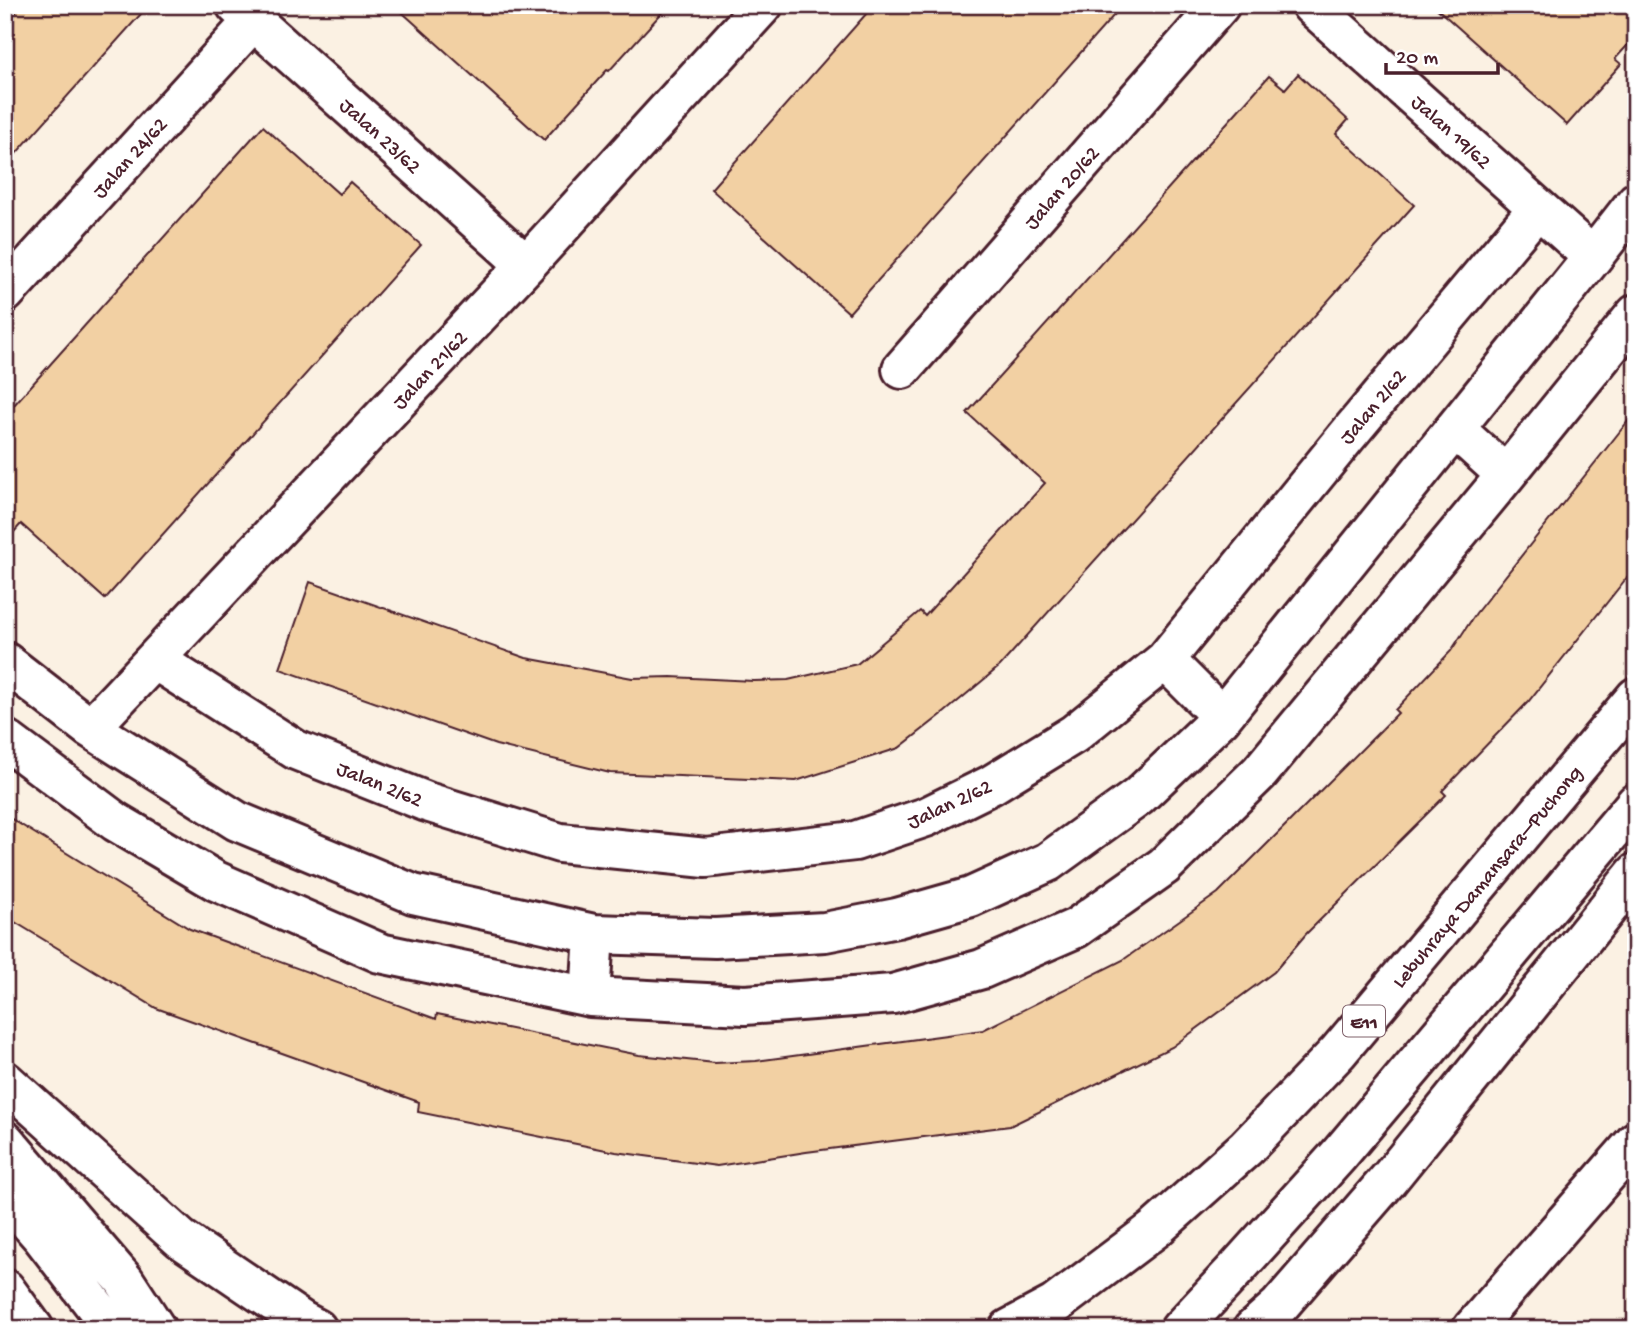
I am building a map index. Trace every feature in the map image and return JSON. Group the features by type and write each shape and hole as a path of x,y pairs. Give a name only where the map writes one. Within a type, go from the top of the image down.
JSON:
{"main road":[{"name":"Jalan 20/62","path":"902,369 1220,5"},
{"name":"Jalan 19/62","path":"1311,5 1593,257"},
{"name":"Jalan 21/62","path":"90,728 526,265 761,6"},
{"name":"Jalan 23/62","path":"245,13 526,265"},
{"name":"Jalan 24/62","path":"5,293 245,13"},
{"path":"5,662 90,728 237,821 413,894 594,934 715,938 825,932 897,918 971,897 1048,862 1138,797 1222,717 1636,202"},
{"name":"Jalan 2/62","path":"155,660 296,750 427,802 560,844 706,858 855,841 926,817 991,785 1074,734 1165,660 1347,436 1538,208"},
{"path":"5,739 116,822 216,881 380,953 590,997 745,1005 893,993 982,969 1076,928 1164,866 1260,772 1636,314"},
{"path":"1455,429 1506,475"},
{"path":"1165,660 1222,717"},
{"name":"Lebuhraya Damansara–Puchong","path":"1009,1329 1044,1317 1155,1229 1246,1149 1347,1042 1636,697"},
{"path":"1180,1329 1339,1156 1636,803"},
{"path":"1253,1329 1279,1306 1389,1179 1636,873"},
{"path":"590,997 594,934"},
{"path":"5,1081 181,1239 317,1329"},
{"path":"5,1140 124,1280 156,1329"},
{"path":"1472,1329 1636,1141"},
{"path":"5,1195 43,1237 113,1329"},
{"path":"5,1289 34,1329"}],"building":[{"path":"22,5 149,5 5,166 5,24"},
{"path":"394,5 669,5 544,140"},
{"path":"874,5 1123,5 849,313 711,189"},
{"path":"1433,5 1636,5 1636,36 1615,59 1621,64 1567,125"},
{"path":"1298,74 1348,120 1336,134 1414,205 1000,666 899,748 796,781 610,773 496,745 280,669 310,582 526,658 632,678 788,680 857,664 920,611 925,616 1045,483 967,413 1269,76 1285,89"},
{"path":"263,126 339,194 350,182 421,245 105,599 21,524 5,542 5,415"},
{"path":"1636,411 1636,566 1528,702 1442,791 1446,795 1306,934 1274,972 1172,1047 1010,1126 717,1166 616,1152 418,1112 419,1102 156,1008 5,916 5,815 190,929 436,1019 437,1014 639,1055 715,1063 756,1061 983,1030 1123,960 1218,893 1398,713 1395,710 1451,651 1476,613"}]}
